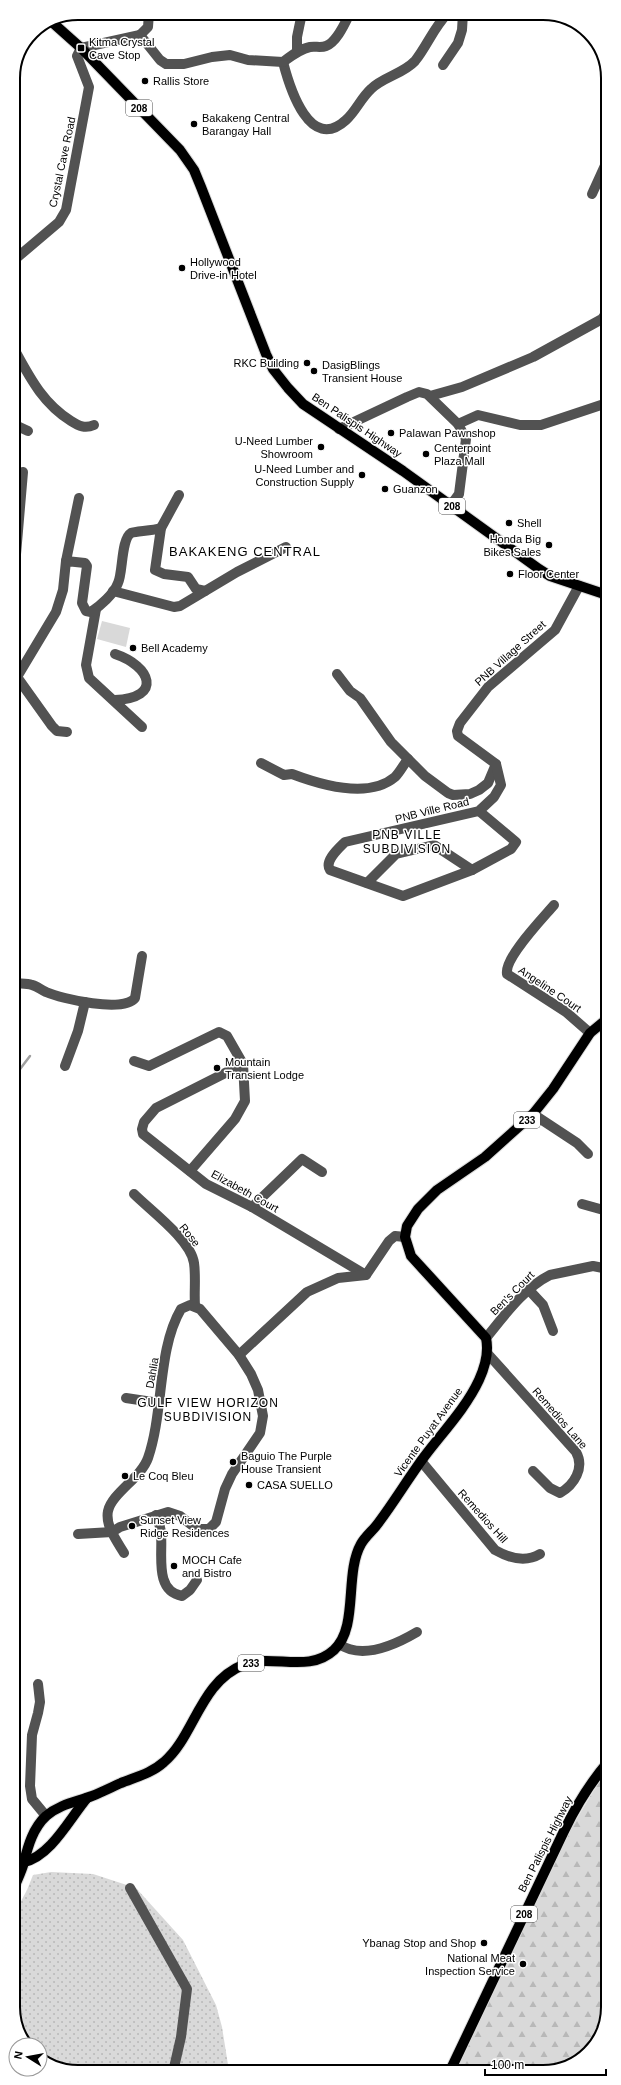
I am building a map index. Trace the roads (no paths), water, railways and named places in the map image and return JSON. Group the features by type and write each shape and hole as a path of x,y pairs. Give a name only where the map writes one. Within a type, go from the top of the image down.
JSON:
{"main road":[{"name":"Ben Palispis Highway","path":"55,25 81,48 188,161 201,187 207,207 273,369 303,404 403,471 550,576 601,593"},
{"name":"233","path":"405,1237 410,1218 426,1200 437,1190 484,1157 534,1114 553,1089 590,1033 601,1025"},
{"path":"405,1237 407,1248 415,1261 486,1338"},
{"name":"Vicente Puyat Avenue","path":"20,1872 31,1838 46,1816 60,1806 86,1798 141,1776 163,1763 173,1754 198,1708 224,1678 234,1670 242,1665 263,1661 304,1663 316,1661 328,1656 339,1644 347,1622 353,1568 361,1543 376,1527 421,1461 473,1392 480,1378 486,1353 486,1338"},
{"name":"Ben Palispis Highway","path":"453,2065 564,1831 581,1799 601,1770"},
{"path":"24,1862 32,1860 57,1839 86,1798"}],"street":[{"path":"81,48 140,35 148,27 148,20"},
{"path":"297,52 297,37 301,20"},
{"path":"140,35 160,60 166,64 184,64 212,57 230,55 248,60 283,62 297,52 308,47 325,46 329,44 344,26 347,20"},
{"path":"283,62 288,82 307,119 318,128 324,130 336,127 347,120 371,88 414,62 442,20"},
{"path":"443,65 458,42 462,30 463,20"},
{"name":"Crystal Cave Road","path":"20,255 59,222 66,210 89,87 77,56 81,48"},
{"path":"592,194 601,175"},
{"path":"430,396 462,387 533,357 601,320"},
{"path":"20,361 31,381 50,405 79,426 86,427 94,425"},
{"path":"339,429 379,409 419,392 430,396 458,424 466,440 459,494 451,505"},
{"path":"458,424 478,415 520,425 541,425 601,405"},
{"path":"20,427 28,431"},
{"path":"20,489 24,472"},
{"path":"179,495 161,528 155,570 164,574 188,577 196,589 205,591"},
{"path":"20,668 56,612 63,590 66,561 79,498"},
{"path":"66,561 79,561 85,563 87,566 82,607 89,612 96,609 119,583 126,542 129,535 161,528"},
{"path":"113,591 174,607 184,605 237,572 286,547"},
{"name":"PNB Village Street","path":"496,764 458,736 457,731 460,723 488,687 555,630 579,586"},
{"path":"96,609 86,665 86,673 89,678 115,700 142,727"},
{"path":"115,654 133,662 146,673 147,678 145,689 141,694 115,700"},
{"path":"337,674 350,691 360,698 391,742 431,781 453,795 470,794 479,790 488,783 496,764"},
{"path":"20,683 55,730 67,732"},
{"path":"261,763 284,775 292,774 354,790 377,785 395,777 408,759"},
{"name":"PNB Ville Road","path":"479,811 516,842 511,849 472,870 402,896 330,870 328,867 328,864 338,848 345,842 479,811 494,797 501,784 496,764"},
{"path":"367,883 396,854 434,845 472,870"},
{"name":"Angeline Court","path":"554,905 531,932 508,964 507,974 566,1012 590,1033"},
{"path":"20,984 32,985 46,992 85,1002 126,1004 133,1002 137,993 142,956"},
{"path":"65,1066 78,1031 85,1002"},
{"path":"134,1061 149,1066 219,1032 223,1032 227,1036 243,1064 245,1101 242,1110 190,1171"},
{"name":"Elizabeth Court","path":"243,1064 156,1108 144,1122 142,1129 143,1134 206,1184 252,1207 366,1275"},
{"path":"534,1114 577,1143 588,1154"},
{"path":"252,1207 302,1159 322,1172"},
{"name":"Rose","path":"134,1194 181,1240 192,1254 194,1262 195,1306"},
{"path":"582,1204 601,1209"},
{"path":"239,1355 307,1292 338,1278 366,1275 389,1241 395,1236 405,1237"},
{"name":"Ben's Court","path":"486,1338 529,1290 550,1275 593,1266 601,1268"},
{"path":"529,1290 543,1305 553,1331"},
{"path":"78,1534 112,1532 120,1527 137,1523 168,1512 180,1516 197,1529 206,1530 213,1526 216,1522 225,1489 260,1433 262,1425 262,1406 258,1390 251,1374 239,1355 204,1313 195,1306"},
{"name":"Dahlia","path":"124,1553 112,1532 108,1516 110,1506 146,1462 152,1443 171,1330 175,1319 185,1307 195,1306"},
{"name":"Remedios Lane","path":"486,1353 580,1458 576,1477 569,1488 560,1493 550,1488 533,1471"},
{"path":"126,1398 159,1403"},
{"name":"Remedios Hill","path":"421,1461 495,1550 511,1559 534,1557 540,1554"},
{"path":"156,1515 161,1533 162,1571 166,1586 174,1594 182,1596 190,1590 197,1580"},
{"path":"339,1644 346,1650 359,1652 396,1643 417,1632"},
{"path":"38,1684 40,1702 32,1735 30,1786 32,1799 46,1816"},
{"path":"130,1888 187,1989 181,2037 175,2065"}],"waterway":[{"path":"20,1069 30,1056"}],"place":[{"name":"Kitma Crystal Cave Stop","path":"81,48"},
{"name":"Rallis Store","path":"145,81"},
{"name":"Bakakeng Central Barangay Hall","path":"194,124"},
{"name":"Hollywood Drive-in Hotel","path":"182,268"},
{"name":"RKC Building","path":"307,363"},
{"name":"DasigBlings Transient House","path":"314,371"},
{"name":"Palawan Pawnshop","path":"391,433"},
{"name":"U-Need Lumber Showroom","path":"321,447"},
{"name":"Centerpoint Plaza Mall","path":"426,454"},
{"name":"U-Need Lumber and Construction Supply","path":"362,475"},
{"name":"Guanzon","path":"385,489"},
{"name":"Shell","path":"509,523"},
{"name":"Honda Big Bikes Sales","path":"549,545"},
{"name":"Floor Center","path":"510,574"},
{"name":"Bell Academy","path":"133,648"},
{"name":"Mountain Transient Lodge","path":"217,1068"},
{"name":"Baguio The Purple House Transient","path":"233,1462"},
{"name":"Le Coq Bleu","path":"125,1476"},
{"name":"CASA SUELLO","path":"249,1485"},
{"name":"Sunset View Ridge Residences","path":"132,1526"},
{"name":"MOCH Cafe and Bistro","path":"174,1566"},
{"name":"Ybanag Stop and Shop","path":"484,1943"},
{"name":"National Meat Inspection Service","path":"523,1964"}],"district":[{"name":"BAKAKENG CENTRAL","path":"245,551"},
{"name":"PNB VILLE SUBDIVISION","path":"407,842"},
{"name":"GULF VIEW HORIZON SUBDIVISION","path":"208,1410"}]}
